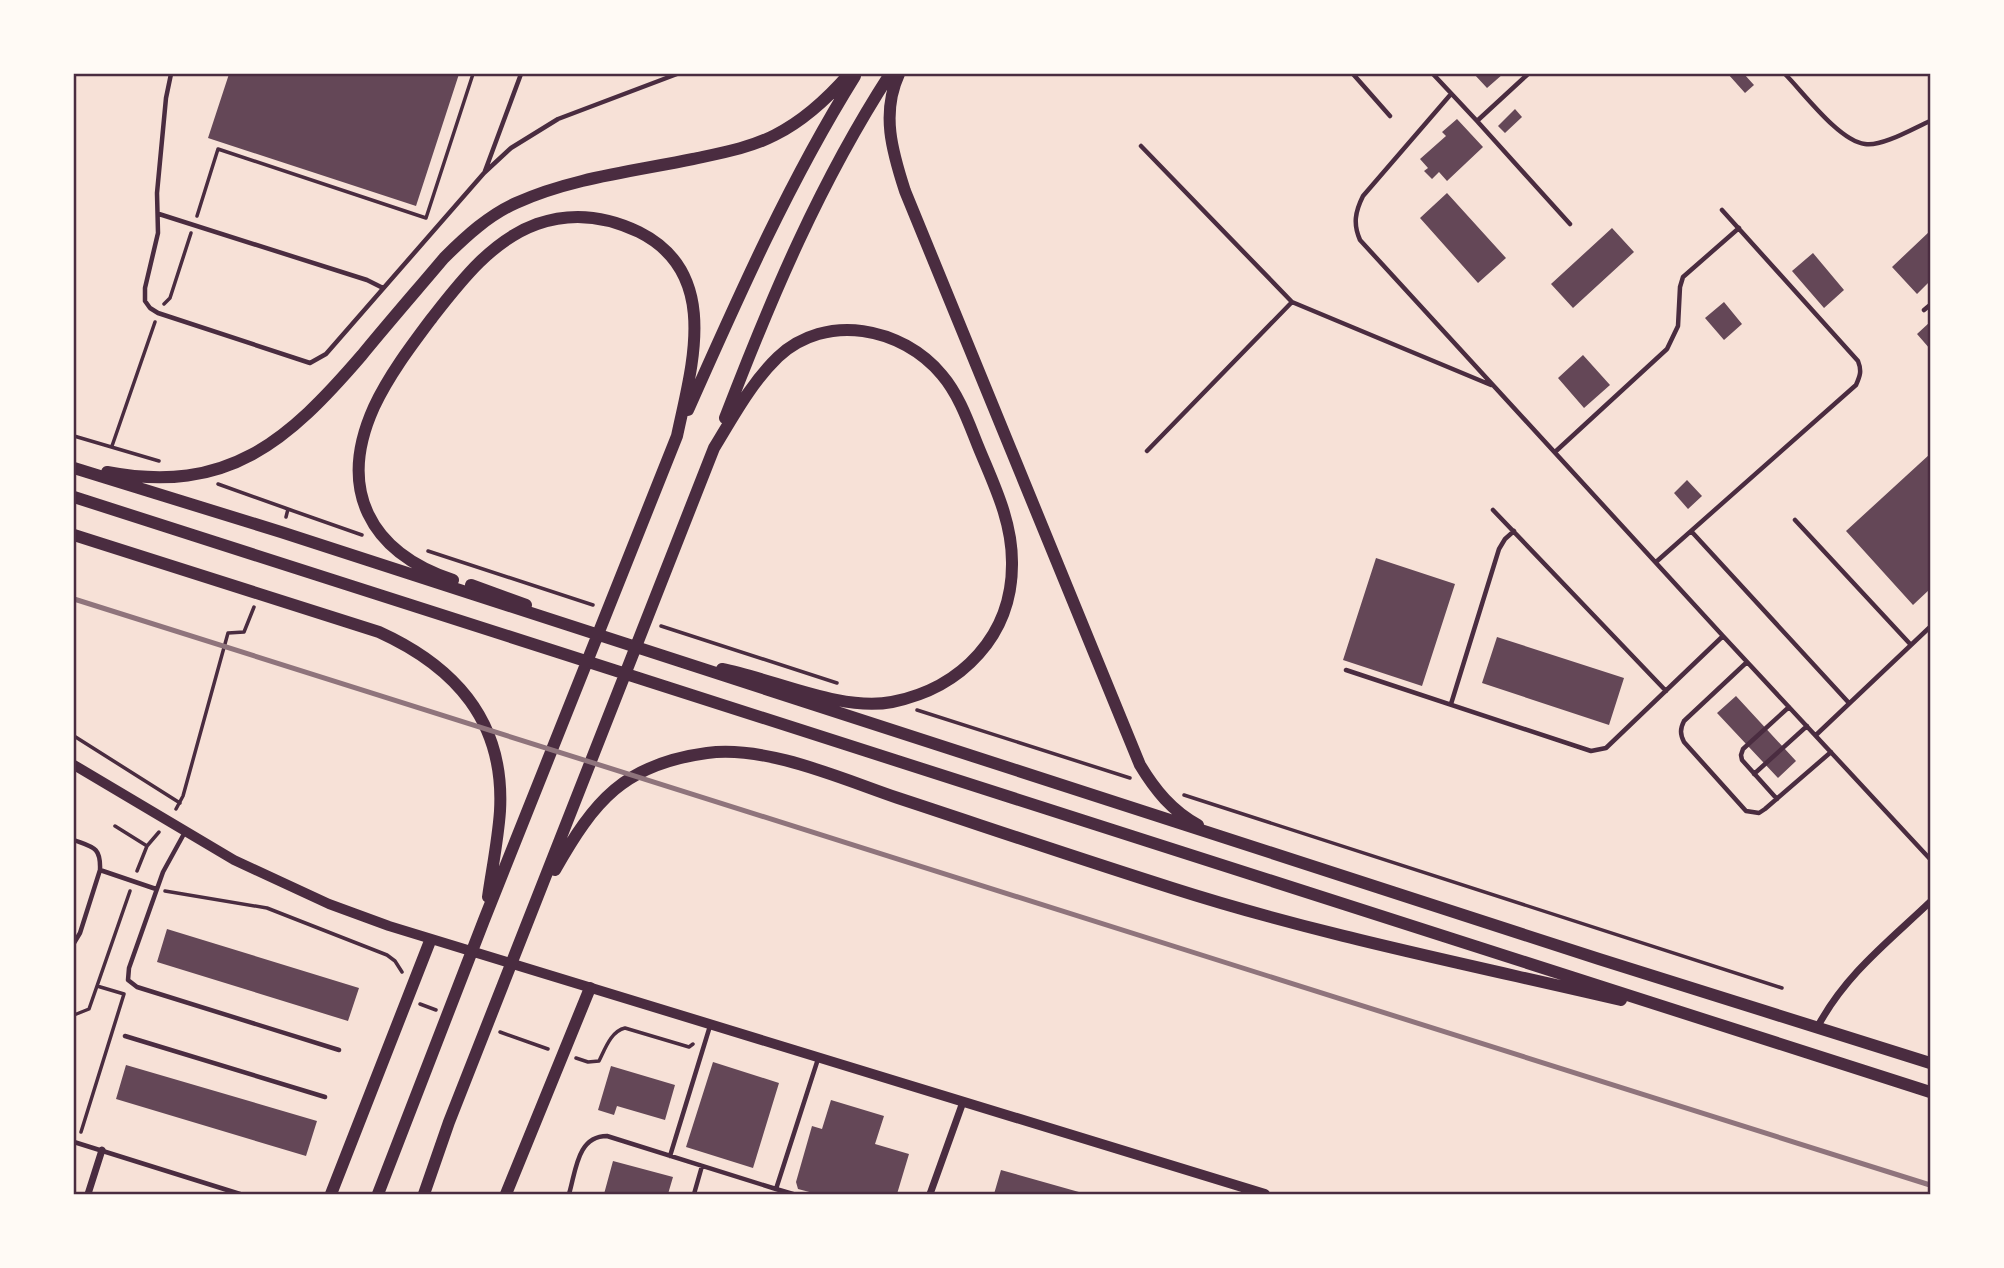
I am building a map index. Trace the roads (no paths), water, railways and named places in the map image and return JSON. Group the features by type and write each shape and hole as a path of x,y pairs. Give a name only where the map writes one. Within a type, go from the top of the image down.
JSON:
{"main road":[{"path":"74,467 143,477 192,475 223,466 266,448 314,408 444,258 492,216 516,203 565,186 722,153 775,135 816,108 849,74"},
{"path":"378,1195 484,920 677,436 768,232 857,74"},
{"path":"424,1195 449,1122 762,320 788,260 843,151 890,74"},
{"path":"899,74 890,97 888,114 892,148 905,191 1140,765 1167,803 1188,820 1217,836"},
{"path":"570,627 511,598 431,571 401,553 374,527 366,512 359,481 362,445 375,405 400,361 444,302 470,272 511,236 536,224 565,217 605,219 643,234 660,245 676,263 688,284 694,306 696,331 694,360 677,436"},
{"path":"673,660 749,674 856,704 891,702 936,688 973,662 994,634 1009,590 1013,562 1004,508 962,409 943,376 926,357 905,343 884,334 863,330 821,333 801,342 779,356 761,376 714,448"},
{"path":"74,467 1585,955 1930,1063"},
{"path":"74,497 1930,1092"},
{"path":"74,535 379,632 432,662 455,681 472,702 489,734 499,785 496,845 484,920"},
{"path":"532,910 574,837 592,810 606,796 643,770 683,757 711,752 745,754 813,770 1174,889 1355,939 1704,1019"},
{"path":"331,1195 430,941"},
{"path":"506,1195 590,988"}],"street":[{"path":"74,765 185,832 278,882 430,941 1265,1195"},
{"path":"1818,1026 1854,973 1930,902"},
{"path":"930,1195 963,1102"},
{"path":"88,1195 102,1150"}],"lane":[{"path":"171,74 166,98 157,193 159,214 156,247 145,288 145,301 158,313 310,363 326,354 484,173 511,148 558,119 677,74"},
{"path":"484,173 521,74"},
{"path":"1353,74 1390,116"},
{"path":"1433,74 1570,224"},
{"path":"1477,121 1528,74"},
{"path":"1785,74 1839,130 1850,139 1865,144 1879,143 1930,121"},
{"path":"1451,94 1363,196 1357,207 1356,230 1360,240 1930,859"},
{"path":"1141,146 1292,302 1494,386"},
{"path":"1656,562 1856,385 1860,376 1858,361 1722,210"},
{"path":"159,214 367,280 383,288"},
{"path":"1555,452 1667,349 1678,326 1683,277 1739,228"},
{"path":"1147,451 1292,302"},
{"path":"1924,310 1930,305"},
{"path":"1493,510 1666,691"},
{"path":"1795,520 1911,645"},
{"path":"1451,704 1499,549 1514,531"},
{"path":"1691,531 1849,703"},
{"path":"1816,735 1930,627"},
{"path":"1346,670 1591,751 1599,751 1606,748 1723,636"},
{"path":"1747,662 1684,721 1681,727 1681,736 1746,811 1759,813 1831,752"},
{"path":"1777,799 1742,760 1741,755 1743,750 1789,707"},
{"path":"1754,774 1807,726"},
{"path":"185,832 156,890 128,980 137,987 339,1050"},
{"path":"74,840 92,846 101,858 100,870 80,933 74,943"},
{"path":"100,870 156,890"},
{"path":"670,1156 710,1025"},
{"path":"125,1036 324,1097"},
{"path":"776,1189 818,1058"},
{"path":"569,1195 581,1150 588,1141 597,1136 607,1136 793,1195"},
{"path":"75,1142 240,1195"},
{"path":"694,1195 702,1166"}],"railway":[{"path":"74,599 1930,1185"}]}
